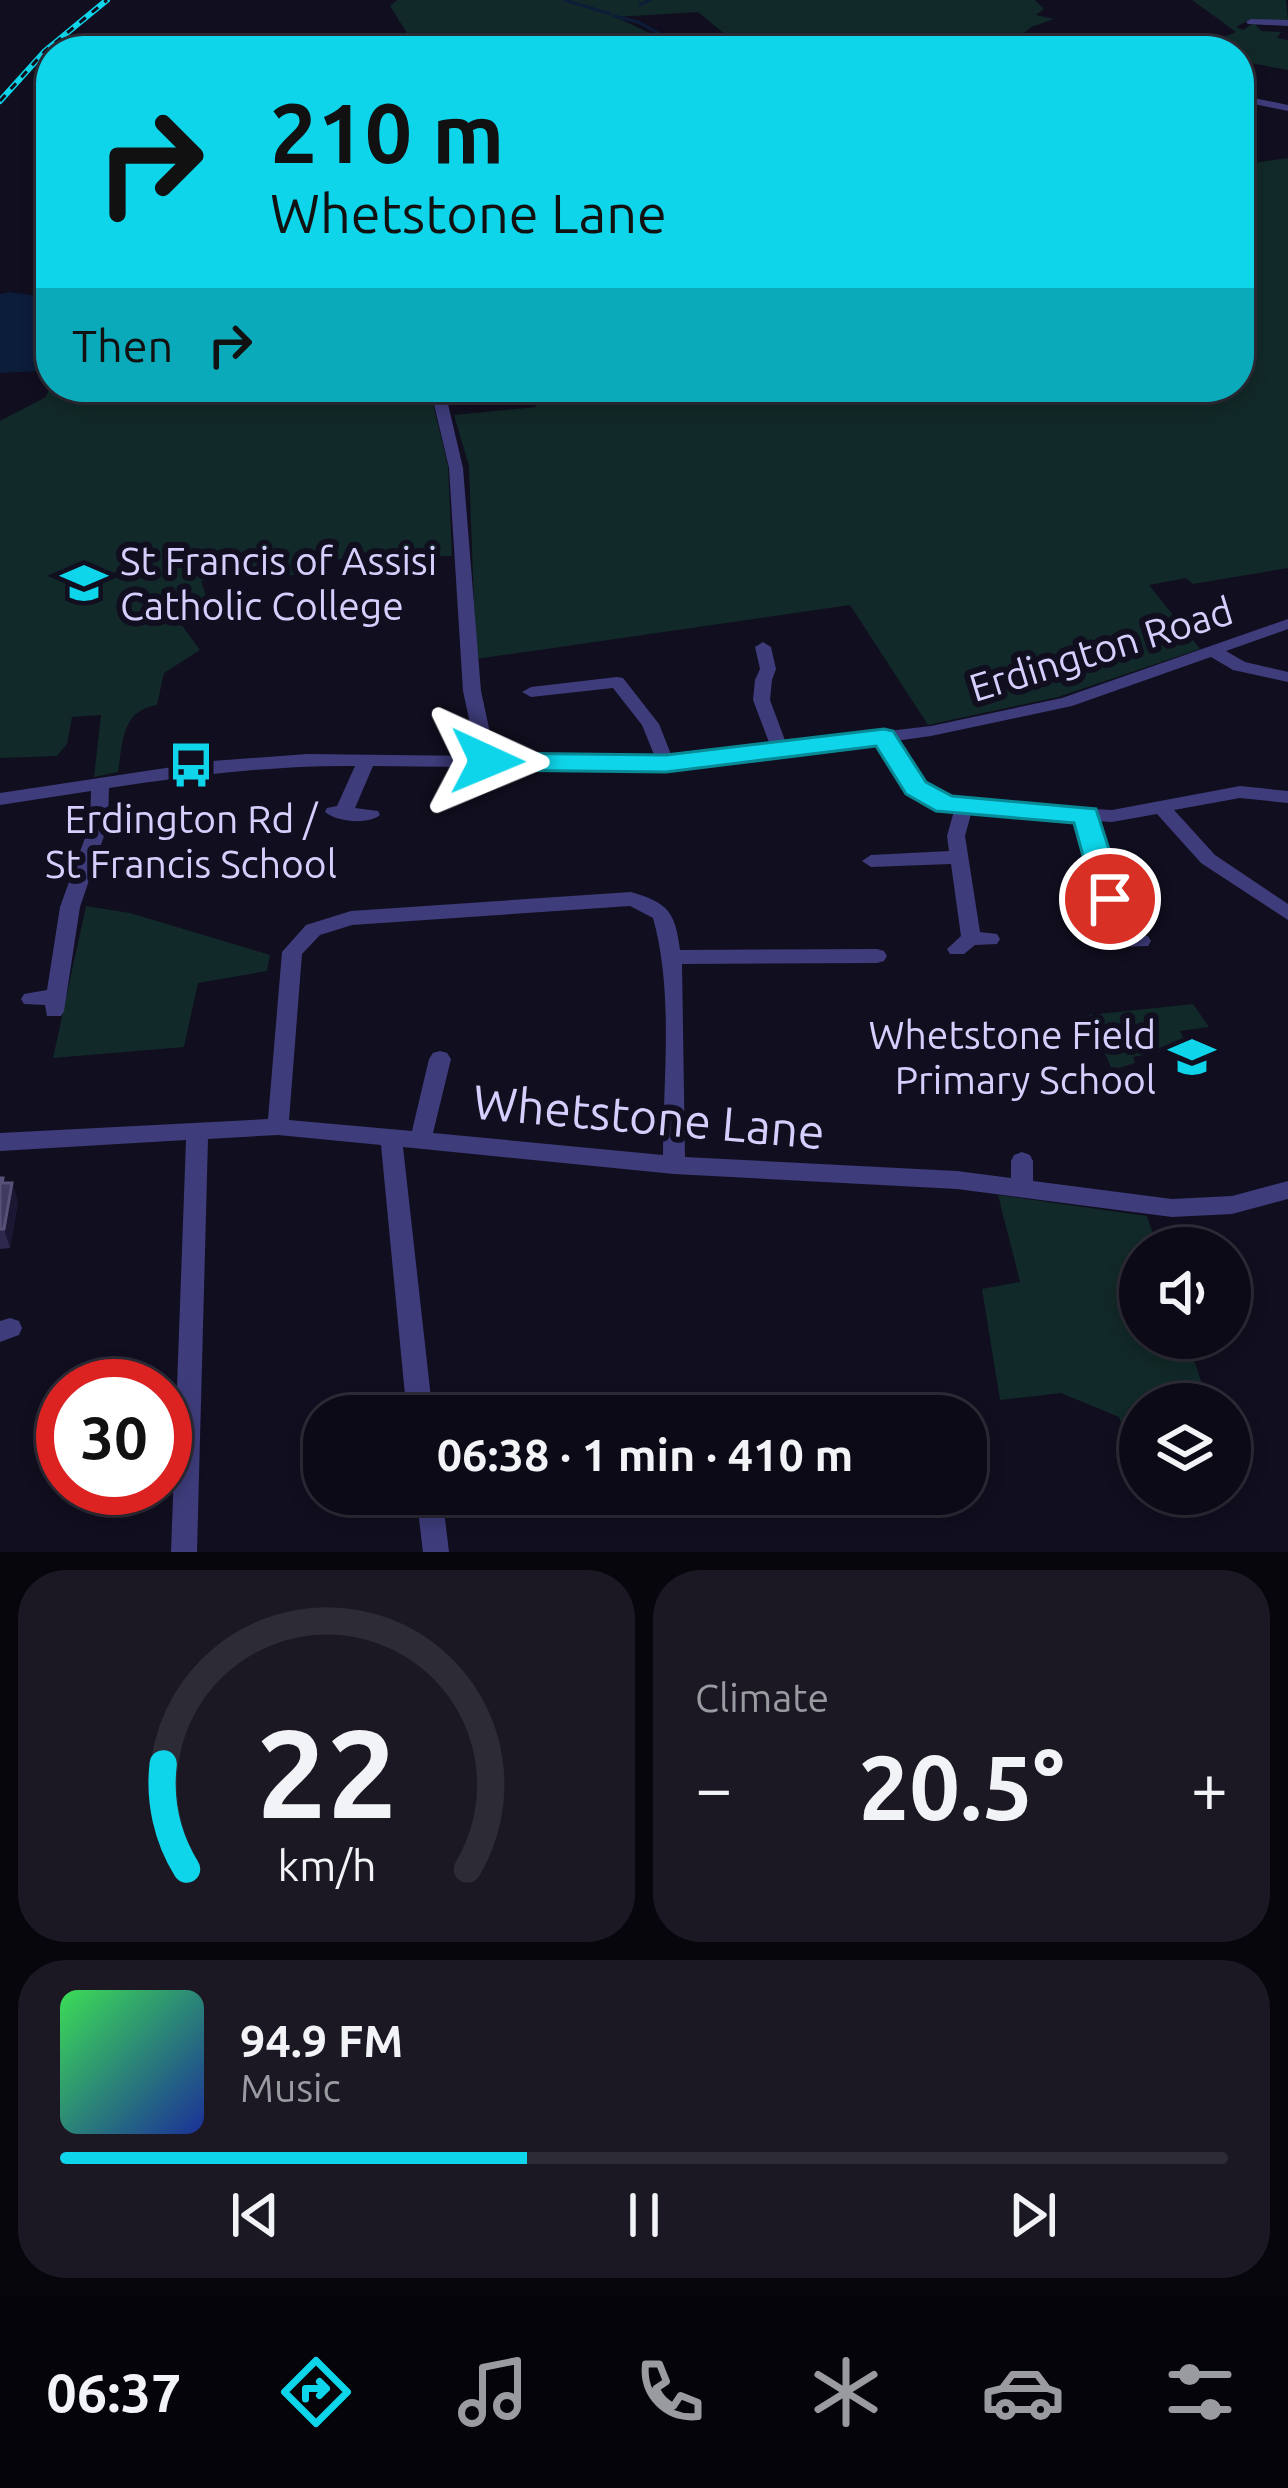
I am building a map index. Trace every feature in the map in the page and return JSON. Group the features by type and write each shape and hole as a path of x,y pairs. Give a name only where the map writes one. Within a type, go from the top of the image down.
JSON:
{"street":[{"path":"1250,22 1288,22"},
{"path":"1254,101 1288,108"},
{"path":"440,402 456,467 472,691 487,761"},
{"name":"Erdington Road","path":"0,799 212,767 366,762 666,763 884,737 1022,714 1288,624"},
{"path":"763,646 767,669 758,686 760,698 781,750"},
{"path":"1214,651 1239,666 1288,677"},
{"path":"767,669 790,673"},
{"path":"531,692 558,695 617,682 650,724 666,763"},
{"path":"884,737 916,788 964,808 1086,815 1162,808 1240,792 1288,797"},
{"path":"366,762 338,812 371,815"},
{"path":"31,999 56,1004 70,907 99,824 100,784"},
{"path":"964,808 958,857 973,942"},
{"path":"1162,808 1208,859 1288,913"},
{"path":"1086,815 1122,942 1141,941"},
{"path":"871,861 958,857"},
{"path":"278,1127 292,952 303,938 327,923 631,899 653,905 663,917 670,957 674,1165"},
{"path":"670,957 878,956"},
{"path":"421,1139 446,1066"},
{"name":"Whetstone Lane","path":"0,1142 278,1127 674,1165 957,1180 1192,1208 1288,1190"},
{"path":"184,1552 197,1130"},
{"path":"391,1136 419,1395"},
{"path":"1022,1161 1022,1190"},
{"path":"432,1515 436,1552"}],"green space":[{"path":"397,0 1035,0 1044,9 1036,15 1054,19 1021,36 727,36 698,12 616,17 656,36 409,36 390,6"},
{"path":"1192,0 1286,0 1288,21 1247,21 1236,27 1243,30 1254,23 1261,31 1281,32 1277,38 1288,40 1288,70 1254,64 1254,36 1226,36 1236,32"},
{"path":"1288,158 1288,568 1193,584 1186,578 1149,585 1200,649 1058,697 928,725 850,605 476,659 469,466 454,415 536,407 534,402 1254,402 1254,163"},
{"path":"36,402 433,402 448,466 452,556 316,560 316,576 269,574 201,581 211,610 178,620 200,650 164,673 157,705 130,721 118,772 94,777 101,715 72,717 67,744 57,756 0,758 0,421"},
{"path":"86,906 130,913 270,955 267,971 198,983 184,1047 53,1058"},
{"path":"1193,1004 1209,1027 1180,1031 1187,1046 1133,1057 1135,1063 1112,1070 1089,1015"},
{"path":"998,1195 1147,1216 1151,1227 1119,1227 1119,1359 1194,1359 1202,1383 1119,1383 1119,1417 1061,1393 1000,1400 982,1289 1020,1282"}],"water":[{"path":"0,294 36,296 36,371 0,373"}],"building":[{"path":"0,1178 2,1183 12,1183 4,1229 0,1229"}],"waterway":[{"path":"565,0 610,14"},
{"path":"640,5 650,0"},
{"path":"614,16 664,36"}],"railway":[{"path":"63,36 107,0"},
{"path":"0,101 36,61"}],"place":[{"name":"St Francis of Assisi Catholic College","path":"84,583"},
{"name":"Erdington Rd / St Francis School","path":"191,765"},
{"name":"Whetstone Field Primary School","path":"1192,1057"}],"route":[{"path":"487,761 666,763 884,737 916,788 946,804 1086,815 1110,899"}]}
